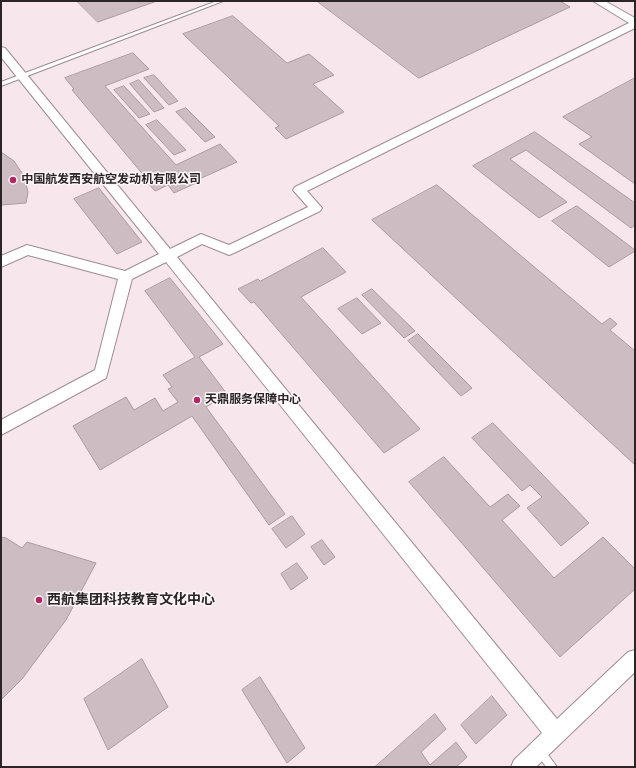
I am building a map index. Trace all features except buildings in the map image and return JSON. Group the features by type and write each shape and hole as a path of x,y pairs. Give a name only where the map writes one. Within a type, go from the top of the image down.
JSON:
{"street":[{"path":"598,1 635,23"},
{"path":"1,262 27,250 126,276 201,239 229,250 316,208 299,190 635,23"},
{"path":"1,50 556,734"},
{"path":"1,428 101,374 126,276"},
{"path":"521,767 635,659"}],"lane":[{"path":"1,84 221,1"},
{"path":"539,750 552,767"}],"place":[{"name":"中国航发西安航空发动机有限公司","path":"13,180"},
{"name":"天鼎服务保障中心","path":"197,400"},
{"name":"西航集团科技教育文化中心","path":"39,600"}]}
